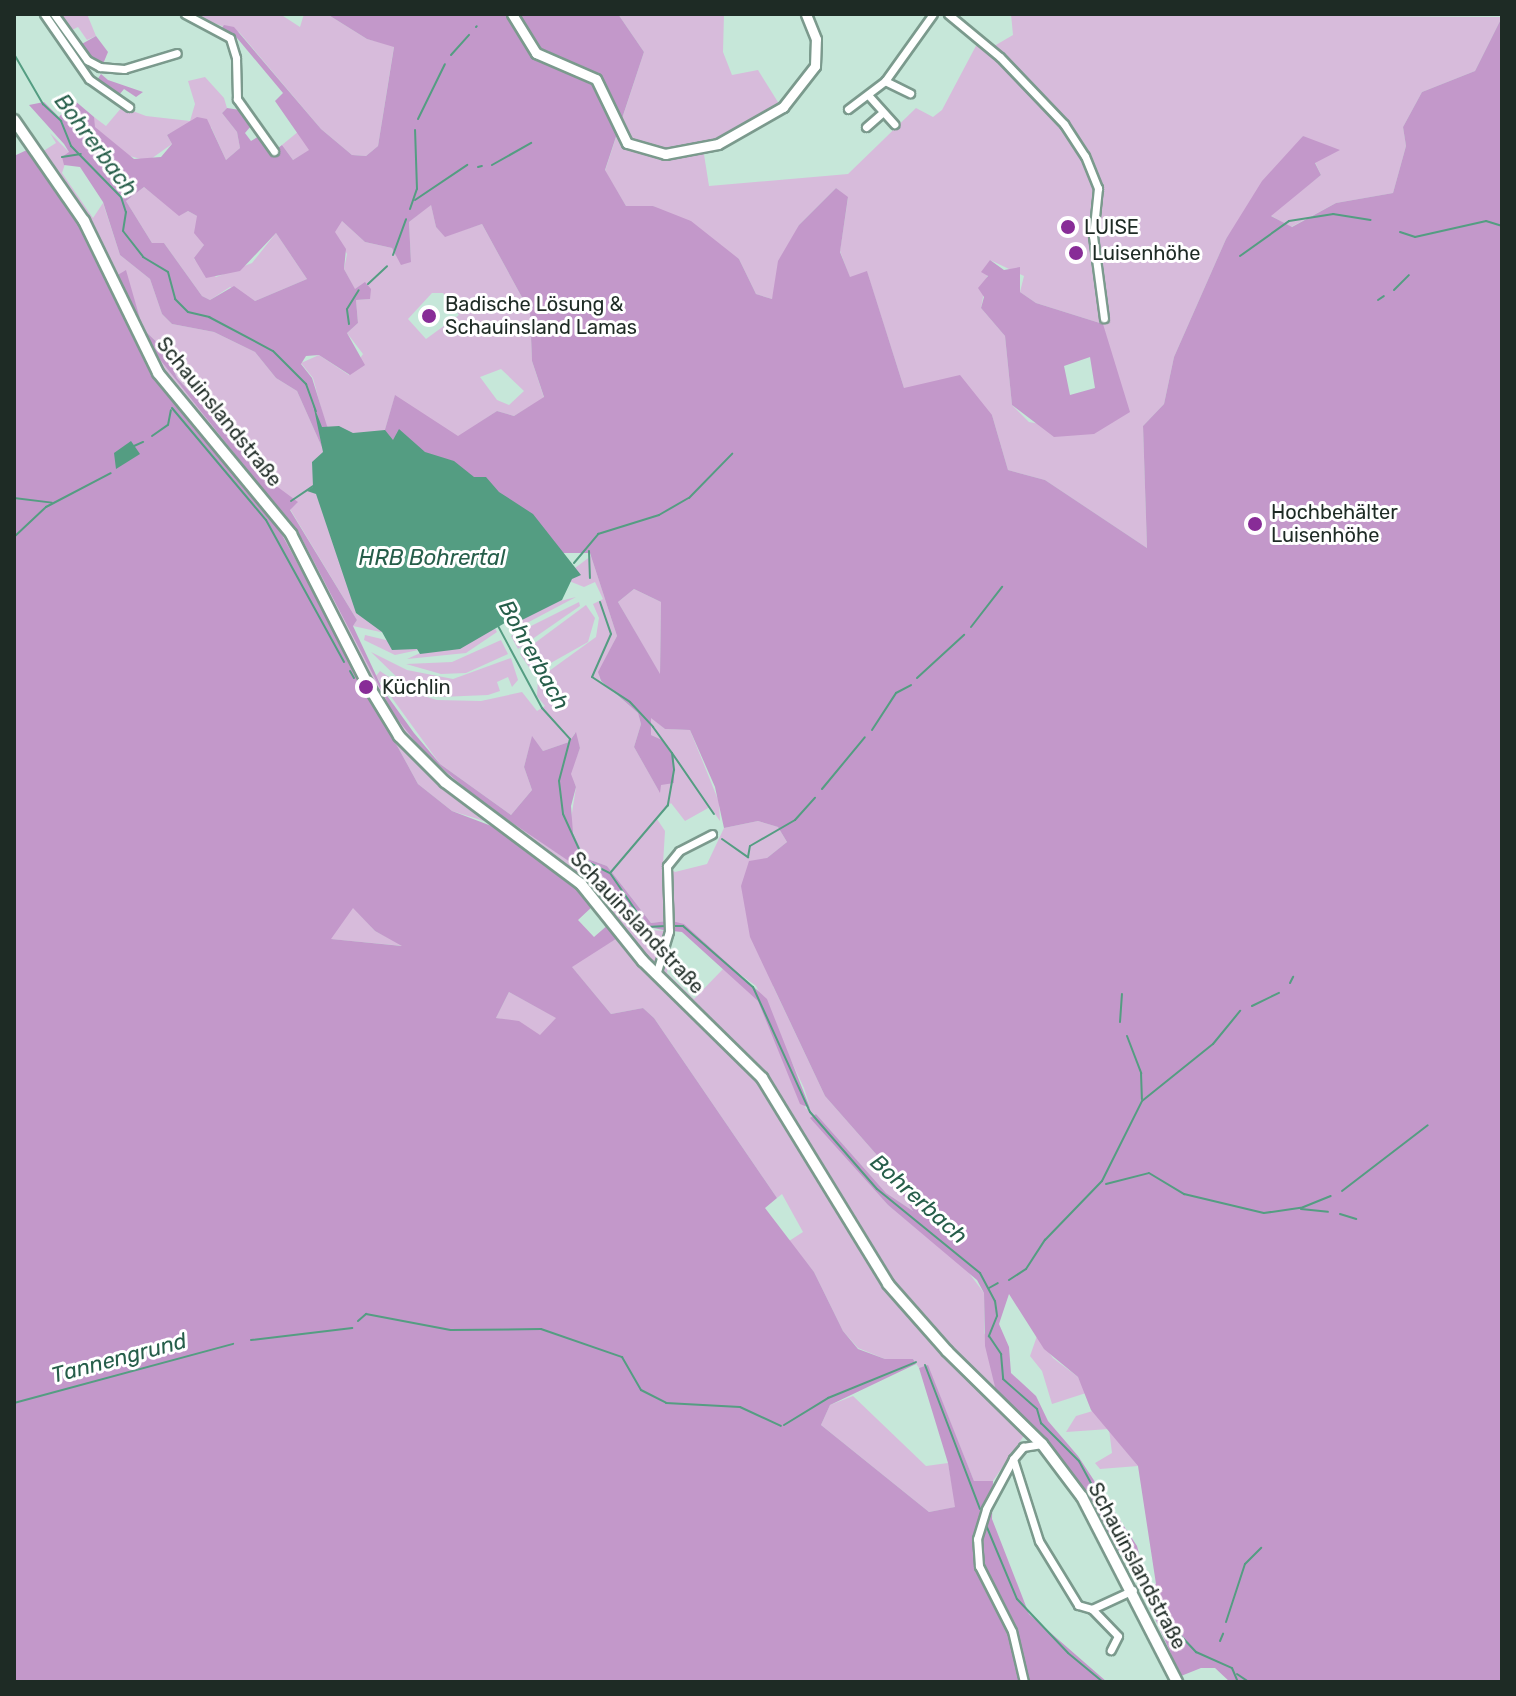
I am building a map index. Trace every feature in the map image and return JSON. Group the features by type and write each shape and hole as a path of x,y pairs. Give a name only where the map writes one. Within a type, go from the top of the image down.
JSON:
{"main road":[{"name":"Schauinslandstraße","path":"14,120 84,221 158,373 291,534 368,685 399,736 445,782 581,884 656,975 762,1078 863,1248 903,1302 1042,1444 1082,1497 1133,1590 1177,1682"}],"street":[{"path":"44,14 89,79 129,107"},
{"path":"54,14 87,60 100,67 124,69 177,53"},
{"path":"185,14 230,38 236,58 237,99 274,151"},
{"path":"512,14 536,53 596,79 627,143 665,154 718,144 783,107 815,66 816,39 806,14"},
{"path":"848,109 885,81 933,14"},
{"path":"948,14 1000,57 1064,124 1085,156 1098,188 1093,236 1104,318"},
{"path":"885,81 910,93"},
{"path":"869,96 894,124"},
{"path":"866,127 882,113"},
{"path":"656,975 669,931 670,860 712,834"},
{"path":"1024,1682 1021,1654 979,1566 977,1550 979,1525 1013,1459 1023,1447 1042,1444"},
{"path":"1013,1459 1042,1549 1070,1595 1092,1609 1118,1636 1111,1650"},
{"path":"1092,1609 1133,1590"}],"shaded area":[{"path":"57,14 87,14 96,36 87,40 78,27 70,31"},
{"path":"188,14 280,14 300,27 304,14 327,14 367,39 394,46 378,146 366,156 352,155 321,129 239,32"},
{"path":"327,14 618,14 644,52 605,170 626,206 653,206 691,221 739,259 756,294 772,299 778,261 799,225 836,188 848,197 840,252 850,277 867,271 904,388 960,375 992,415 1008,470 1045,480 1147,548 1143,426 1164,404 1174,357 1226,239 1262,181 1303,136 1340,150 1315,163 1321,175 1271,216 1292,227 1336,203 1393,193 1406,146 1403,127 1422,92 1475,71 1502,17 1502,1682 1230,1682 1215,1668 1201,1668 1181,1676 1143,1592 1156,1584 1138,1466 1091,1410 1078,1377 1044,1349 1009,1294 999,1324 1009,1347 1011,1373 1036,1396 1048,1421 1078,1456 1137,1546 1145,1577 1137,1580 1074,1478 996,1391 985,1346 984,1293 977,1280 888,1205 810,1118 816,1114 886,1193 913,1211 876,1154 825,1096 750,937 741,886 749,861 767,858 787,842 778,827 758,821 724,828 715,787 690,730 665,729 651,718 651,735 662,740 674,757 674,783 661,785 660,793 634,747 641,724 638,713 601,681 598,672 617,636 590,553 478,553 329,463 297,391 276,378 255,352 214,332 172,324 162,314 150,279 120,255 103,202 80,167 64,165 62,157 69,152 29,105 44,102 59,117 74,100 94,117 95,127 134,159 161,157 172,144 167,135 197,117 207,119 226,160 240,148 237,132 222,113 227,108 240,110 251,126 245,133 251,141 259,136 273,152 282,145 293,160 309,150 275,101 283,93 237,38 221,29 224,25 234,27 321,129 352,155 366,156 378,146 394,47 367,39","holes":["144,187 179,216 188,211 197,216 194,233 204,245 194,258 206,278 240,271 276,233 307,279 255,301 234,286 210,300 202,296 164,243 152,243 126,201","431,205 436,227 445,237 482,224 530,312 532,361 544,397 514,416 497,411 458,436 395,395 384,433 340,445 327,426 312,378 301,364 306,356 319,355 350,375 365,365 347,333 358,323 356,300 370,299 371,289 365,282 355,289 344,269 346,249 335,232 342,221 365,242 392,248 401,265 411,262 409,222","634,589 661,602 660,674 618,602"]},
{"path":"618,14 724,14 723,52 732,75 758,70 781,107 703,148 709,186 848,174 916,108 933,117 942,110 978,42 989,49 1013,35 1011,14 1502,17 1475,71 1422,92 1403,127 1406,146 1393,193 1336,203 1291,227 1270,215 1321,175 1303,136 1226,239 1174,357 1164,404 1143,426 1147,548 1045,480 1008,470 992,415 904,388 867,272 850,278 840,251 848,198 836,188 799,225 772,299 756,294 739,259 653,206 626,206 605,171 644,52","holes":["990,260 1024,276 1020,292 1036,303 1103,324 1094,434 1029,422 1012,405 1005,336 981,308"]},
{"path":"96,36 108,52 103,64 90,60 80,45"},
{"path":"101,74 108,80 143,92 136,97 124,89 119,95 97,80"},
{"path":"205,77 224,98 227,108 222,113 237,132 240,148 226,160 211,127 191,122 167,135 172,144 148,161 126,155 94,127 94,117 106,126 122,107 146,116 190,121 195,104 188,81"},
{"path":"299,131 310,150 293,160 282,145"},
{"path":"50,133 69,152 62,173 93,218 103,203 120,255 150,279 162,314 172,324 214,332 255,352 276,378 297,391 329,463 385,633 353,626 357,620 290,509 297,503 252,468 240,445 177,378 165,350 143,329 125,270 146,342 302,539 394,715 425,754 483,803 581,869 598,870 646,930 672,931 667,973 694,999 723,969 746,985 759,1001 806,1109 810,1107 804,1088 756,986 667,921 651,923 607,866 585,858 570,826 576,787 570,774 580,748 575,733 569,742 543,751 532,737 524,767 532,790 511,815 440,764 376,676 380,671 413,693 437,700 481,701 522,692 537,711 545,706 537,696 538,679 596,637 599,618 593,604 603,599 595,582 584,587 569,581 575,568 591,556 617,636 599,672 600,681 638,713 641,724 634,747 659,791 659,739 651,735 651,717 665,729 690,730 719,802 720,821 710,807 685,821 671,803 657,819 665,831 663,864 675,872 707,864 724,828 758,821 778,827 787,842 767,858 773,986 825,1096 876,1154 913,1211 886,1193 816,1114 811,1118 888,1205 966,1269 984,1293 984,1333 1040,1438 1023,1437 993,1481 974,1481 928,1366 919,1368 913,1359 885,1359 858,1348 843,1331 814,1272 789,1241 803,1232 782,1194 777,1198 654,1018 643,1008 611,1014 571,966 619,937 594,905 487,822 452,811 418,784 275,522 149,369 76,218 34,157 56,143"},
{"path":"29,149 76,218 149,369 275,522 418,784 452,811 502,830 564,875 594,905 578,920 594,937 609,924 619,937 572,967 611,1014 643,1008 654,1018 777,1198 765,1208 814,1272 843,1331 858,1349 885,1359 913,1359 916,1364 830,1405 821,1425 929,1512 955,1507 948,1463 919,1368 928,1365 974,1481 993,1481 992,1519 1029,1614 1107,1682 14,1682 14,156","holes":["353,908 375,931 402,946 331,939","509,992 556,1018 540,1035 519,1021 496,1018"]},
{"path":"144,187 179,215 188,211 197,216 204,245 194,259 216,277 252,263 276,233 307,279 255,301 230,287 210,300 202,296 164,243 152,243 126,201"},
{"path":"431,204 436,227 445,236 482,224 530,312 532,361 544,398 514,416 497,411 458,437 395,396 384,433 340,445 326,426 313,378 301,363 319,355 349,375 363,354 347,333 358,323 356,300 370,299 355,290 344,269 347,254 334,232 341,220 365,242 392,248 398,258 411,262 409,222","holes":["432,293 443,293 459,315 426,339 408,319","501,369 524,391 509,405 497,400 480,377"]},
{"path":"990,260 1004,270 1020,267 1020,292 1036,303 1103,324 1130,412 1094,434 1054,437 1012,405 1005,336 981,308 984,297 978,288 988,276 981,272","holes":["1090,357 1095,388 1070,395 1064,366"]},
{"path":"126,270 143,329 165,350 177,378 240,445 252,468 298,502 290,510 357,620 353,626 383,690 414,733 440,764 511,815 532,790 524,767 532,736 543,751 569,742 576,732 580,748 571,774 576,787 571,806 573,833 585,858 607,866 651,923 667,921 668,931 639,925 598,870 573,864 483,803 425,754 394,715 302,539 146,342 116,276"},
{"path":"634,589 661,602 660,675 618,602"},
{"path":"576,597 525,624 507,627 501,616"},
{"path":"579,602 580,606 518,649 511,636"},
{"path":"586,605 595,618 588,642 533,673 520,654"},
{"path":"491,621 497,632 466,653 407,659"},
{"path":"365,635 423,649 395,655 364,640"},
{"path":"501,640 508,654 466,673 441,674 406,664 452,662"},
{"path":"371,652 407,670 453,679 511,658 518,680 512,687 508,677 497,682 500,691 488,695 440,697 407,687"},
{"path":"353,907 375,931 404,946 330,939"},
{"path":"672,921 684,924 767,999 810,1108 800,1104 758,1001 682,932 672,931"},
{"path":"509,992 557,1018 540,1036 519,1022 496,1018"},
{"path":"1037,1336 1053,1358 1078,1377 1086,1393 1052,1404 1042,1371 1030,1356"},
{"path":"853,1396 926,1466 948,1463 956,1507 929,1512 821,1425 830,1405"},
{"path":"1096,1410 1109,1429 1066,1432 1076,1416"},
{"path":"1109,1429 1138,1466 1100,1469 1095,1463 1112,1453"}],"water":[{"name":"HRB Bohrertal","path":"313,404 322,427 339,426 353,433 385,430 393,440 399,429 425,452 454,461 474,477 486,477 499,492 533,514 581,575 572,579 562,600 522,620 515,617 460,649 420,654 417,649 392,650 382,632 356,613 316,494 307,491 313,487 312,462 323,452"},
{"path":"131,441 140,454 116,469 114,453"}],"waterway":[{"path":"451,55 469,35"},
{"name":"Bohrerbach","path":"14,54 43,104 61,121 71,146 121,197 126,212 123,231 143,257 168,272 175,299 188,312 209,317 273,351 306,384 316,411"},
{"path":"418,119 445,64"},
{"path":"410,209 417,189 415,130"},
{"path":"492,165 531,143"},
{"path":"62,157 81,154"},
{"path":"415,200 467,165"},
{"path":"478,167 482,166"},
{"path":"1240,256 1289,221 1333,214 1371,220"},
{"path":"393,255 406,219"},
{"path":"1400,232 1415,237 1486,221 1502,226"},
{"path":"368,284 387,266"},
{"path":"1394,290 1409,275"},
{"path":"349,324 347,309 359,290"},
{"path":"1378,300 1384,296"},
{"path":"172,408 266,520 344,662"},
{"path":"152,436 168,425 171,410"},
{"path":"134,446 143,442"},
{"path":"574,563 598,534 659,515 689,498 732,454"},
{"path":"14,537 46,507 111,473"},
{"path":"291,501 313,486"},
{"path":"14,498 52,503"},
{"path":"589,551 590,578"},
{"path":"971,627 1002,587"},
{"path":"600,602 611,634 592,677 630,702 653,727 672,753 674,770 668,805 611,872"},
{"name":"Bohrerbach","path":"497,624 542,708 570,739 559,781 563,814 584,860 610,873 647,927 666,926"},
{"path":"917,678 964,635"},
{"path":"350,671 354,678"},
{"path":"872,730 896,693 911,685"},
{"path":"822,789 865,737"},
{"path":"672,753 714,814"},
{"path":"722,839 748,857 750,846 795,820 815,798"},
{"name":"Bohrerbach","path":"672,926 683,926 753,987 810,1112 877,1189 980,1273 995,1301 997,1316 989,1336 1001,1354 1003,1379 1037,1409 1041,1423 1079,1461 1164,1618 1196,1652 1232,1668 1238,1682"},
{"path":"1290,983 1293,977"},
{"path":"1252,1006 1279,993"},
{"path":"1120,1022 1122,994"},
{"path":"1009,1280 1026,1269 1045,1240 1102,1181 1142,1101 1213,1044 1240,1011"},
{"path":"1127,1036 1141,1073 1142,1099"},
{"path":"1342,1191 1428,1125"},
{"path":"1106,1184 1149,1173 1184,1194 1264,1213 1301,1208 1331,1196"},
{"path":"1301,1209 1328,1212"},
{"path":"1340,1214 1356,1219"},
{"path":"989,1288 998,1283"},
{"name":"Tannengrund","path":"358,1321 366,1314 451,1330 541,1329 622,1357 641,1390 666,1403 740,1407 781,1426"},
{"name":"Tannengrund","path":"251,1340 352,1328"},
{"name":"Tannengrund","path":"14,1403 233,1344"},
{"name":"Tannengrund","path":"784,1425 828,1398 916,1362"},
{"name":"Tannengrund","path":"925,1365 980,1509"},
{"name":"Tannengrund","path":"986,1525 1017,1599 1068,1653 1103,1682"},
{"path":"1226,1622 1245,1564 1261,1548"},
{"path":"1220,1641 1223,1634"},
{"path":"1237,1674 1249,1682"}],"place":[{"name":"LUISE","path":"1068,227"},
{"name":"Luisenhöhe","path":"1076,253"},
{"name":"Badische Lösung & Schauinsland Lamas","path":"429,316"},
{"name":"Hochbehälter Luisenhöhe","path":"1255,524"},
{"name":"Küchlin","path":"366,687"}]}
